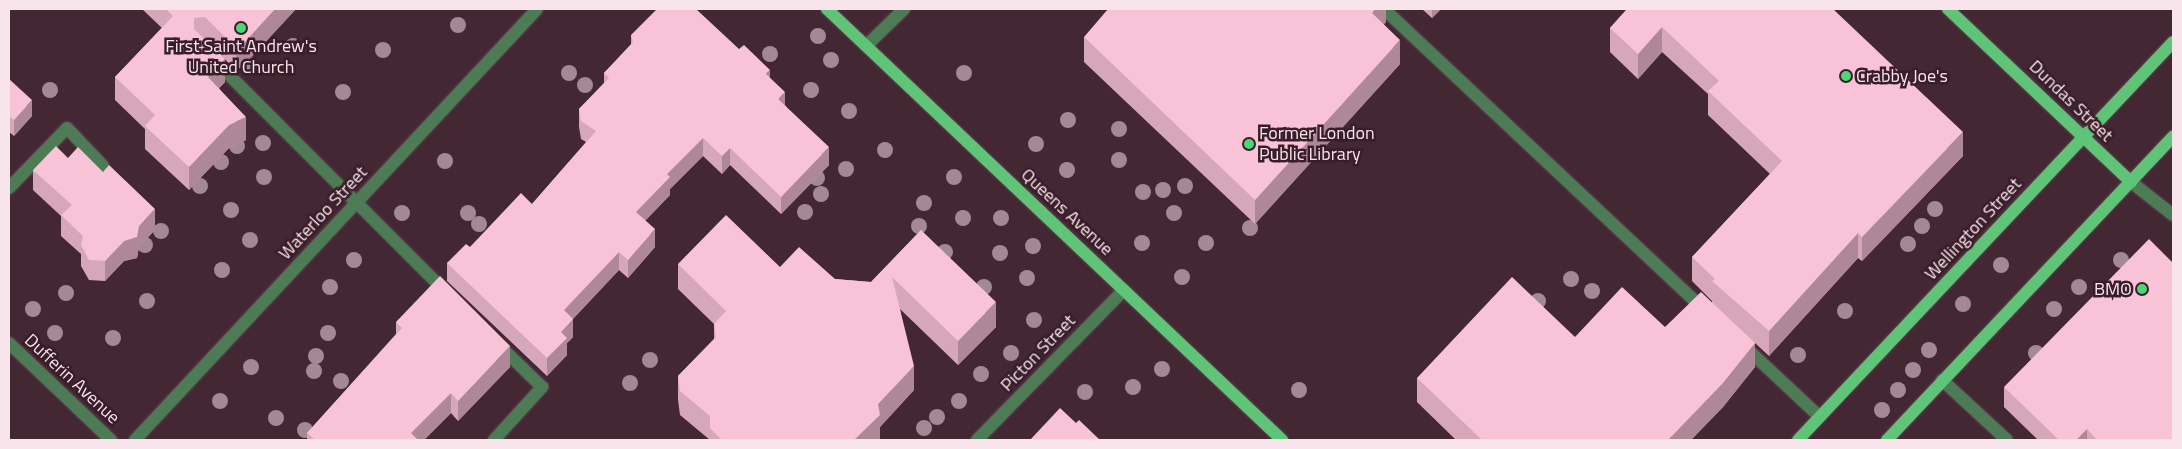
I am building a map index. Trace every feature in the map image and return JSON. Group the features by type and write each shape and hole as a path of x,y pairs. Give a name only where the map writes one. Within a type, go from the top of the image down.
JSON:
{"main road":[{"name":"Queens Avenue","path":"826,9 1282,440"},
{"name":"Dundas Street","path":"1948,9 2131,182"},
{"name":"Wellington Street","path":"1798,440 2173,42"},
{"path":"1887,440 2173,136"}],"street":[{"name":"Waterloo Street","path":"135,440 537,9"},
{"path":"866,46 904,9"},
{"path":"1384,9 1718,322"},
{"path":"206,52 452,299"},
{"path":"9,188 67,128 103,166"},
{"name":"Dundas Street","path":"2131,182 2173,215"},
{"name":"Picton Street","path":"977,440 1124,290"},
{"path":"487,333 542,387 494,440"},
{"path":"1733,336 1820,418"},
{"name":"Dufferin Avenue","path":"9,343 111,440"},
{"path":"1942,380 2008,440"}],"building":[{"path":"166,9 275,9 244,43 236,48 205,17 194,18 194,29 225,59 208,77 246,117 229,125 189,167 145,126 155,115 115,77 173,16"},
{"path":"657,9 696,9 739,49 744,45 770,70 766,74 785,92 778,99 829,147 781,197 730,148 722,156 703,138 667,174 670,177 636,212 655,229 628,260 619,252 564,310 573,319 561,332 567,338 547,358 447,263 466,244 470,247 521,193 532,204 596,131 581,121 579,109 609,78 604,73 633,42 631,35"},
{"name":"Former London Public Library","path":"1108,9 1375,9 1372,13 1400,40 1255,200 1084,37"},
{"path":"1627,9 1833,9 1963,132 1862,237 1858,233 1769,331 1712,281 1715,279 1692,257 1782,161 1708,91 1719,81 1662,27 1638,54 1610,28"},
{"path":"9,79 32,100 14,120 9,116"},
{"path":"56,146 68,158 78,147 103,172 109,165 155,209 139,226 137,237 124,241 105,261 89,260 81,245 83,236 61,215 72,205 33,170"},
{"path":"726,215 780,267 799,247 835,279 871,282 921,230 996,302 958,341 892,277 914,366 878,404 880,415 854,440 722,440 710,428 710,416 680,391 678,376 716,337 714,324 726,311 678,264"},
{"path":"2149,239 2173,263 2173,440 2097,440 2087,429 2076,440 2059,440 2004,387"},
{"path":"440,276 510,346 458,401 451,393 411,433 418,440 315,440 307,433 402,328 396,322"},
{"path":"1512,277 1575,337 1622,287 1665,327 1701,292 1755,343 1723,383 1668,440 1482,440 1417,378"},
{"path":"1060,408 1076,423 1079,420 1100,440 1030,440"}],"place":[{"name":"First Saint Andrew's United Church","path":"241,28"},
{"name":"Crabby Joe's","path":"1846,76"},
{"name":"Former London Public Library","path":"1249,144"},
{"name":"BMO","path":"2142,289"}]}
